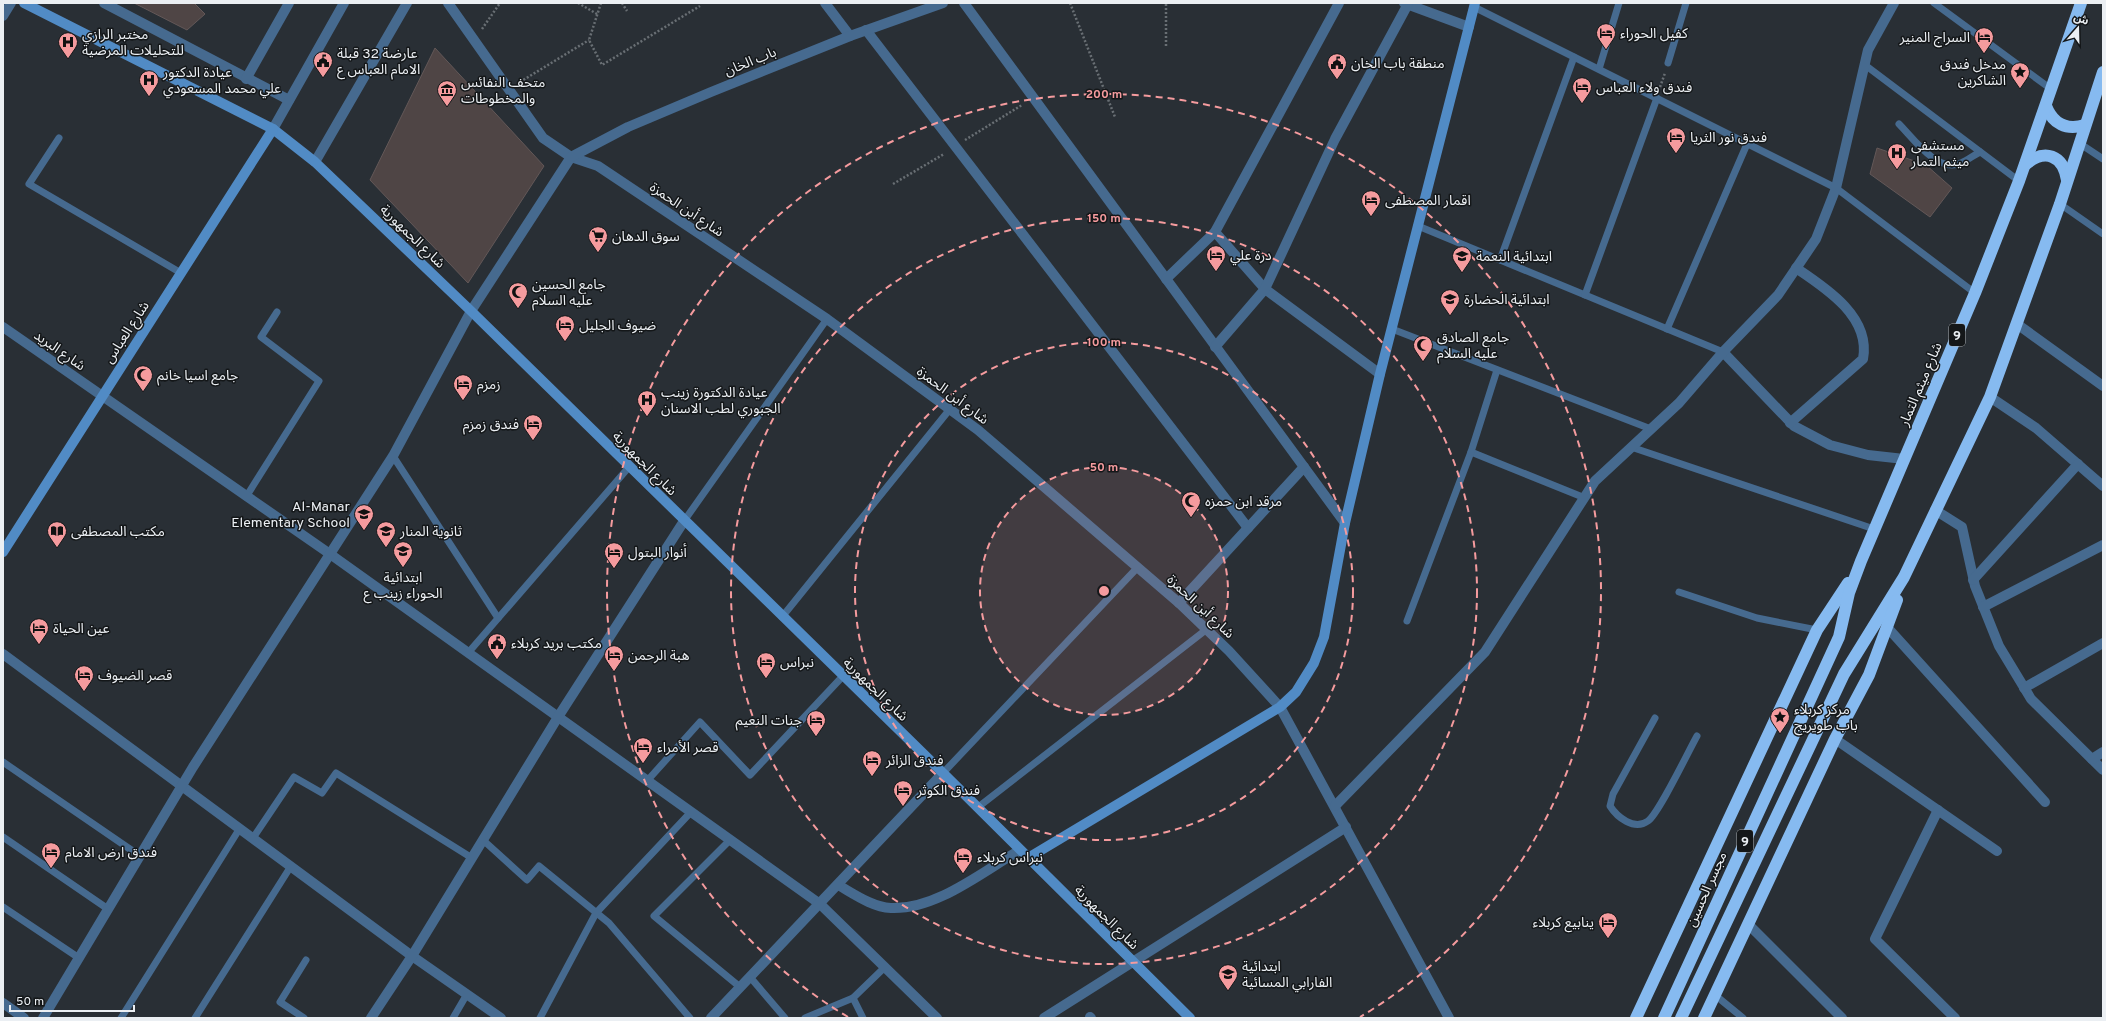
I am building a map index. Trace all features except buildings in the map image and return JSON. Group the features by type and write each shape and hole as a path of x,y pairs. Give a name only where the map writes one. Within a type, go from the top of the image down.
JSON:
{"highway":[{"name":"شارع ميثم التمار","path":"1826,664 1839,637 1849,593 1861,561 1975,293 2025,166 2081,3"},
{"name":"9","path":"1681,1018 1844,674 1904,577 1990,397 2060,204 2103,72"},
{"path":"2046,106 2056,123 2066,127 2076,128 2085,125"},
{"path":"2025,166 2034,157 2046,155 2058,159 2066,168 2067,180"},
{"path":"1636,1018 1817,630 1861,561"},
{"path":"1704,1018 1835,739 1869,675 1904,577"},
{"name":"مجسر الحسين","path":"1664,1018 1826,664"}],"main road":[{"name":"شارع الجمهورية","path":"24,3 273,129 315,162 471,311 943,773 1190,1018"},
{"path":"1028,858 1280,707 1296,692 1310,669 1324,637 1345,523 1380,374 1474,5"},
{"name":"شارع العباس","path":"3,552 273,129"}],"street":[{"path":"3,16 11,3"},
{"path":"104,3 246,79 289,100"},
{"path":"246,79 288,3"},
{"path":"273,129 344,3"},
{"path":"315,162 407,3"},
{"name":"شارع أبن الحمزة","path":"448,3 507,89 543,138 571,156 598,166 827,319 978,430 1138,567 1206,629 1280,707 1449,1018"},
{"path":"825,3 850,36"},
{"name":"باب الخان","path":"571,156 642,121 850,36 943,3"},
{"path":"964,3 1215,348 1345,523"},
{"path":"1166,279 1215,232 1339,3"},
{"path":"1335,806 1485,652 1595,481 1679,403 1723,352 1778,295 1816,239 1836,188 1868,50 1894,3"},
{"path":"1215,348 1265,290 1335,139 1406,4 1469,27"},
{"path":"866,30 1248,528"},
{"path":"43,1018 182,786 392,456 471,311 571,156"},
{"path":"1215,232 1265,290 1380,374"},
{"path":"1790,423 1863,359 1865,347 1854,319 1842,302 1796,268"},
{"path":"2017,324 2103,386"},
{"name":"شارع البريد","path":"3,327 101,397 330,554 820,904 937,1018"},
{"path":"1723,352 1790,423 1830,444 1868,455 1904,459"},
{"path":"1990,397 2036,428 2103,486"},
{"path":"1973,580 2078,464"},
{"path":"1179,603 1304,467"},
{"path":"1935,510 1962,527 1973,580 1998,646 2031,699 2103,770"},
{"path":"371,1018 412,956 558,717 684,521"},
{"path":"1983,607 2103,544"},
{"path":"1887,627 2045,802"},
{"path":"2024,688 2103,643"},
{"path":"3,654 412,956 501,1018"},
{"path":"1835,739 1997,851"},
{"path":"2092,759 2103,752"},
{"path":"711,1018 943,773"},
{"path":"1938,810 1875,939 1955,1018"},
{"path":"1044,1018 1346,827"},
{"path":"838,885 867,901 882,906 890,908 912,906 938,898 1020,850"},
{"path":"1748,924 1842,1018"},
{"path":"3,1003 24,1018"}],"lane":[{"path":"1599,69 1619,3"},
{"path":"1668,63 1686,3"},
{"path":"1934,3 2051,90"},
{"path":"1474,5 1574,57 1836,188 1975,293"},
{"path":"1500,260 1574,57"},
{"path":"1865,65 2019,181"},
{"path":"1585,295 1657,98"},
{"path":"1899,124 1931,158 1947,164 1960,164 1980,152"},
{"path":"59,138 29,184 181,273"},
{"path":"2080,143 2103,159"},
{"path":"1667,329 1747,144"},
{"path":"2060,204 2103,234"},
{"path":"1418,226 1723,352"},
{"path":"246,497 319,381 261,337 277,312"},
{"path":"684,521 827,319"},
{"path":"1392,329 1651,429"},
{"path":"1407,622 1471,452 1497,370"},
{"path":"782,617 950,410"},
{"path":"1632,447 1874,529"},
{"path":"1471,452 1585,498"},
{"path":"392,456 498,618"},
{"path":"468,652 629,467"},
{"path":"943,773 1138,567"},
{"path":"1679,592 1757,618 1817,630"},
{"path":"977,808 1206,629"},
{"path":"647,781 700,722 750,775 843,676"},
{"path":"1655,718 1613,794 1610,806 1615,815 1626,822 1639,825 1648,821 1697,736"},
{"path":"3,762 140,856"},
{"path":"253,838 294,777 322,794 336,773 472,858"},
{"path":"540,1018 596,913 691,812"},
{"path":"121,1018 240,828"},
{"path":"3,837 108,909"},
{"path":"483,840 527,880 539,866 610,923 690,1018"},
{"path":"730,840 654,916 740,988"},
{"path":"195,1018 291,866"},
{"path":"3,907 79,958"},
{"path":"304,1018 280,1002 306,960"},
{"path":"805,1018 853,998 885,967"},
{"path":"750,977 785,1018"},
{"path":"453,1018 467,994"},
{"path":"1715,995 1743,1018"},
{"path":"853,998 863,1018"}],"path":[{"path":"474,41 500,3"},
{"path":"578,3 597,14"},
{"path":"507,89 589,40 600,3"},
{"path":"622,3 627,11"},
{"path":"1070,3 1115,117"},
{"path":"1166,3 1166,46"},
{"path":"589,40 602,65 700,6"},
{"path":"1657,98 1668,63"}],"place":[{"name":"كفيل الحوراء","path":"1606,50"},
{"name":"السراج المنير","path":"1984,54"},
{"name":"مختبر الرازي للتحليلات المرضية","path":"68,59"},
{"name":"عارضة 32 قبلة الامام العباس ع","path":"323,78"},
{"name":"منطقة باب الخان","path":"1337,80"},
{"name":"مدخل فندق الشاكرين","path":"2020,89"},
{"name":"عيادة الدكتور علي محمد المسعودي","path":"149,97"},
{"name":"فندق ولاء العباس","path":"1582,104"},
{"name":"متحف النفائس والمخطوطات","path":"447,107"},
{"name":"فندق نور الثريا","path":"1676,154"},
{"name":"مستشفى ميثم التمار","path":"1897,170"},
{"name":"اقمار المصطفى","path":"1371,217"},
{"name":"سوق الدهان","path":"598,253"},
{"name":"درة علي","path":"1216,272"},
{"name":"ابتدائية النعمة","path":"1462,273"},
{"name":"جامع الحسين عليه السلام","path":"518,309"},
{"name":"ابتدائية الحضارة","path":"1450,316"},
{"name":"ضيوف الجليل","path":"565,342"},
{"name":"جامع الصادق عليه السلام","path":"1423,362"},
{"name":"جامع اسيا خانم","path":"143,392"},
{"name":"زمزم","path":"463,401"},
{"name":"عيادة الدكتورة زينب الجبوري لطب الاسنان","path":"647,417"},
{"name":"فندق زمزم","path":"533,441"},
{"name":"مرقد ابن حمزه","path":"1191,518"},
{"name":"Al-Manar Elementary School","path":"364,531"},
{"name":"مكتب المصطفى","path":"57,548"},
{"name":"ثانوية المنار","path":"386,548"},
{"name":"ابتدائية الحوراء زينب ع","path":"403,568"},
{"name":"أنوار البتول","path":"614,569"},
{"name":"عين الحياة","path":"39,645"},
{"name":"مكتب بريد كربلاء","path":"497,660"},
{"name":"هبة الرحمن","path":"614,672"},
{"name":"نبراس","path":"766,679"},
{"name":"قصر الضيوف","path":"84,692"},
{"name":"مركز كربلاء باب طويريج","path":"1780,734"},
{"name":"جنات النعيم","path":"816,737"},
{"name":"قصر الأمراء","path":"643,764"},
{"name":"فندق الزائر","path":"872,777"},
{"name":"فندق الكوثر","path":"903,807"},
{"name":"فندق ارض الامام","path":"51,869"},
{"name":"نبراس كربلاء","path":"963,874"},
{"name":"ينابيع كربلاء","path":"1608,939"},
{"name":"ابتدائية الفارابي المسائية","path":"1228,991"}]}
